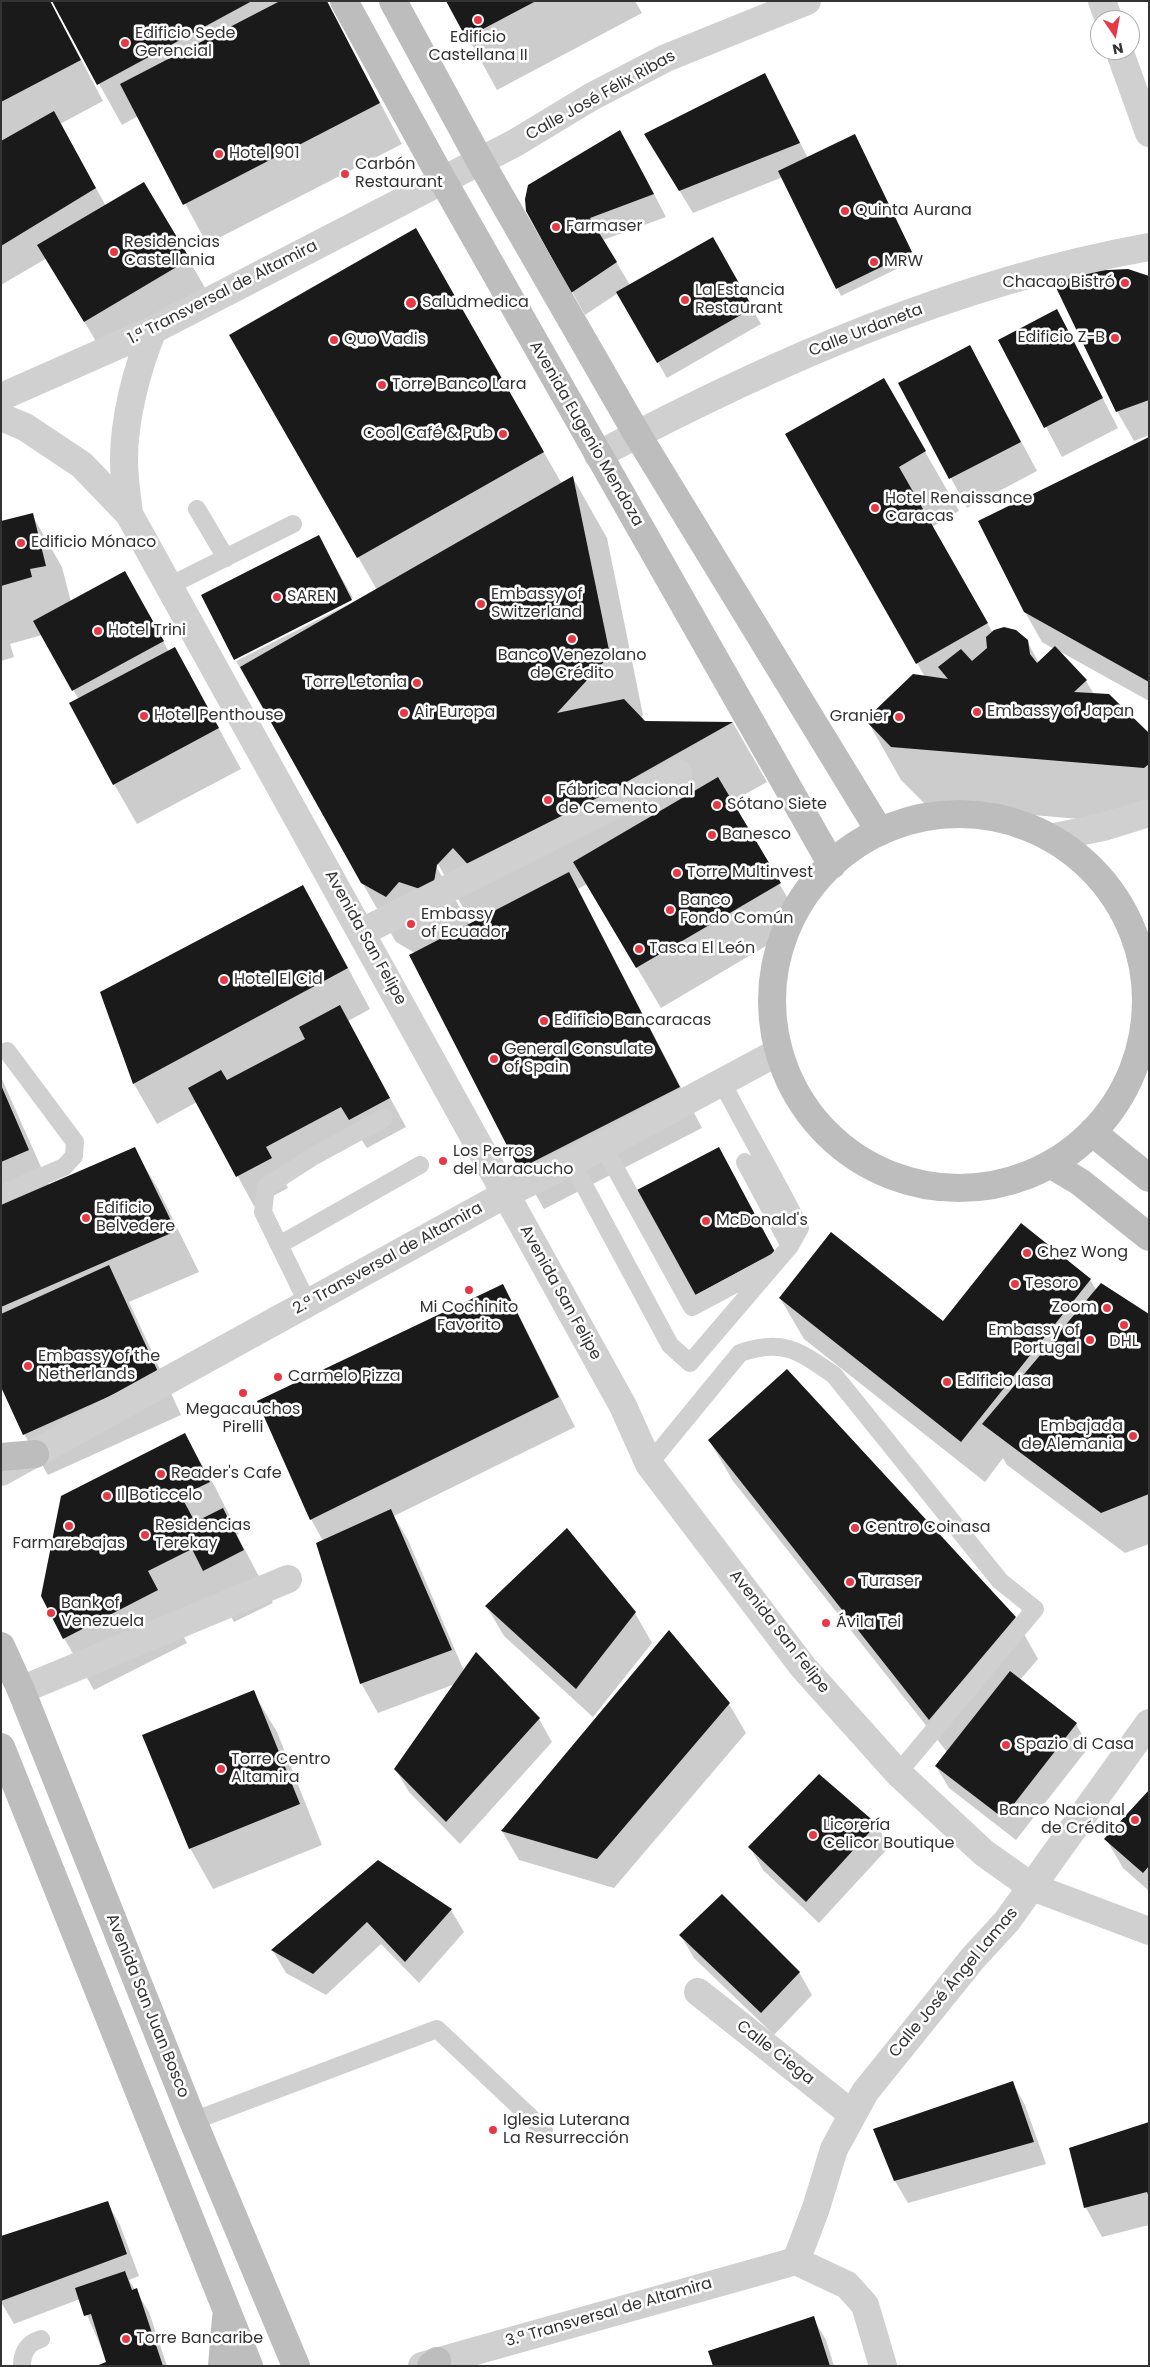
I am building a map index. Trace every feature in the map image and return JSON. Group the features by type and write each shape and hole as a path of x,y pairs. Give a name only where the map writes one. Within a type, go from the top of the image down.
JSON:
{"street":[{"name":"Avenida Eugenio Mendoza","path":"344,1 442,180 832,865"},
{"path":"393,1 480,161 637,434 880,832"},
{"name":"Calle José Félix Ribas","path":"442,180 515,143 592,97 666,58 807,1"},
{"path":"1123,60 1149,133"},
{"name":"1.ª Transversal de Altamira","path":"1,397 153,330 442,180"},
{"name":"Calle Urdaneta","path":"598,456 637,434 824,345 962,296 1058,267 1149,247"},
{"name":"Avenida San Felipe","path":"129,514 124,460 130,409 141,358 153,330"},
{"name":"Avenida San Felipe","path":"1,417 24,427 82,465 129,514 506,1194 622,1406 649,1464 803,1667 898,1773 984,1853 1032,1887 1149,1931"},
{"path":"362,932 678,772"},
{"path":"1050,838 1103,827 1149,813"},
{"path":"966,815 996,818 1035,830 1050,838 1074,854 1095,873 1113,895 1128,920 1138,946 1145,974 1147,1003 1144,1031 1137,1059 1126,1085 1116,1102 1092,1132 1050,1164 1025,1176 997,1184 970,1188 941,1187 914,1182 887,1173 861,1161 838,1144 818,1125 797,1094 778,1052 773,1023 772,994 783,937 796,910 812,886 832,865 855,847 880,832 908,822 937,816 966,815"},
{"name":"2.ª Transversal de Altamira","path":"1,1472 506,1194 603,1146 778,1052"},
{"path":"1092,1132 1149,1178"},
{"path":"1050,1164 1080,1182 1149,1237"},
{"path":"1,1457 35,1454"},
{"path":"21,1690 288,1579"},
{"name":"Avenida San Juan Bosco","path":"1,1646 21,1690 193,2121 296,2366"},
{"name":"Calle José Ángel Lamas","path":"796,2261 816,2208 834,2149 852,2114 874,2079 973,1958 1007,1921 1149,1723"},
{"path":"1,1747 249,2366"},
{"name":"Calle Ciega","path":"698,1992 852,2114"},
{"path":"796,2261 846,2285 865,2305 883,2366"},
{"name":"3.ª Transversal de Altamira","path":"430,2364 796,2261"},
{"path":"222,2366 226,2306"}],"lane":[{"path":"197,509 226,558"},
{"path":"169,586 293,524"},
{"path":"1,1194 64,1167 74,1156 75,1142 8,1051"},
{"path":"571,1161 670,1345 690,1363 790,1246 800,1228 772,1172 722,1082"},
{"path":"308,1304 263,1212 266,1187 314,1156 384,1118"},
{"path":"603,1146 692,1307 774,1264"},
{"path":"745,1162 790,1246"},
{"path":"279,1245 420,1165"},
{"path":"649,1464 740,1353 760,1346 778,1345 806,1356 834,1375 1000,1581 1035,1609 898,1773"},
{"path":"193,2121 438,2029 544,2130"},
{"path":"22,2366 22,2358 26,2348 33,2342 41,2340"}],"building":[{"path":"1,1 50,1 81,60 1,102"},
{"name":"Edificio Sede Gerencial","path":"52,1 252,1 97,85"},
{"name":"Hotel 901","path":"280,1 327,1 380,103 183,205 120,84"},
{"name":"Edificio Castellana II","path":"446,1 536,1 466,38"},
{"path":"765,73 800,143 679,191 644,134"},
{"path":"54,111 96,188 1,246 1,141"},
{"path":"620,130 654,194 590,218 617,262 571,293 526,211 525,199 528,185"},
{"name":"Quinta Aurana","path":"855,134 912,252 836,289 778,171"},
{"name":"Residencias Castellania","path":"144,182 190,259 84,322 37,245"},
{"name":"Torre Banco Lara","path":"416,228 544,452 357,558 229,335"},
{"name":"La Estancia Restaurant","path":"713,237 753,308 657,363 616,292"},
{"name":"Edificio Z-B","path":"1128,269 1149,276 1149,400 1116,412 1049,273"},
{"path":"1057,309 1103,398 1044,428 998,340"},
{"path":"970,345 1021,442 949,479 898,383"},
{"name":"Hotel Renaissance Caracas","path":"884,378 926,451 899,467 988,623 916,664 785,434"},
{"path":"1149,437 1149,682 1024,612 978,521"},
{"name":"Torre Letonia","path":"573,476 610,655 557,713 624,699 645,721 733,722 472,869 453,848 437,865 432,893 399,882 386,897 361,883 240,667"},
{"name":"Edificio Mónaco","path":"33,513 46,566 30,569 32,577 1,586 1,521"},
{"name":"SAREN","path":"319,535 352,600 234,660 201,595"},
{"name":"Hotel Trini","path":"125,571 164,641 72,691 33,621"},
{"path":"1004,627 1016,630 1028,640 1030,654 1037,663 1055,646 1087,680 1074,692 1109,694 1149,733 1149,764 1144,768 891,747 865,720 913,674 948,679 938,667 961,649 972,661 987,648 986,637 994,630"},
{"name":"Hotel Penthouse","path":"175,647 219,728 113,785 69,703"},
{"name":"Torre Multinvest","path":"718,777 781,883 636,968 573,862"},
{"name":"Edificio Bancaracas","path":"569,872 680,1087 519,1169 409,955"},
{"name":"Hotel El Cid","path":"303,885 348,968 133,1084 100,992"},
{"path":"340,1005 390,1098 349,1120 341,1107 266,1147 272,1158 236,1177 188,1088 221,1070 227,1080 305,1039 299,1027"},
{"path":"1,1085 29,1150 1,1162"},
{"name":"Edificio Belvedere","path":"135,1147 176,1231 1,1307 1,1205"},
{"name":"McDonald's","path":"719,1147 775,1252 694,1296 637,1190"},
{"name":"Edificio Iasa","path":"1021,1223 1091,1279 961,1442 779,1298 831,1232 943,1321"},
{"path":"109,1265 159,1374 23,1435 1,1387 1,1314"},
{"path":"1101,1283 1149,1314 1149,1494 1101,1513 982,1424"},
{"path":"503,1284 559,1397 310,1520 257,1401"},
{"name":"Centro Coinasa","path":"787,1369 1016,1617 929,1720 708,1440"},
{"name":"Residencias Terekay","path":"185,1433 210,1482 181,1496 195,1522 223,1508 244,1550 203,1571 192,1549 148,1571 158,1590 63,1639 41,1596 61,1496"},
{"path":"391,1509 452,1650 360,1684 316,1543"},
{"path":"567,1528 636,1612 576,1689 485,1606"},
{"path":"669,1630 730,1703 597,1859 501,1831"},
{"path":"476,1652 540,1718 446,1822 394,1769"},
{"name":"Spazio di Casa","path":"1010,1671 1077,1723 1003,1818 935,1766"},
{"name":"Torre Centro Altamira","path":"254,1690 300,1804 189,1849 142,1735"},
{"name":"Licorería Celicor Boutique","path":"819,1774 877,1824 806,1902 748,1847"},
{"name":"Banco Nacional de Crédito","path":"1149,1790 1149,1866 1143,1873 1104,1839"},
{"path":"378,1860 452,1909 405,1962 367,1922 313,1974 271,1950"},
{"path":"722,1894 800,1972 761,2013 679,1935"},
{"path":"1013,2081 1034,2142 894,2181 873,2129"},
{"path":"1149,2122 1149,2197 1147,2192 1084,2208 1069,2148"},
{"path":"108,2201 127,2254 1,2301 1,2236"},
{"name":"Torre Bancaribe","path":"125,2271 132,2290 137,2288 163,2366 96,2366 106,2362 91,2314 84,2316 75,2288"},
{"path":"814,2316 830,2366 713,2366 708,2351"}],"place":[{"name":"Edificio Castellana II","path":"478,20"},
{"name":"Edificio Sede Gerencial","path":"125,43"},
{"name":"Hotel 901","path":"219,154"},
{"name":"Carbón Restaurant","path":"345,174"},
{"name":"Quinta Aurana","path":"845,211"},
{"name":"Farmaser","path":"556,227"},
{"name":"Residencias Castellania","path":"114,252"},
{"name":"MRW","path":"874,262"},
{"name":"Chacao Bistró","path":"1125,283"},
{"name":"La Estancia Restaurant","path":"685,300"},
{"name":"Saludmedica","path":"411,303"},
{"name":"Edificio Z-B","path":"1115,338"},
{"name":"Quo Vadis","path":"334,340"},
{"name":"Torre Banco Lara","path":"382,385"},
{"name":"Cool Café & Pub","path":"503,434"},
{"name":"Hotel Renaissance Caracas","path":"875,508"},
{"name":"Edificio Mónaco","path":"21,543"},
{"name":"SAREN","path":"277,597"},
{"name":"Embassy of Switzerland","path":"481,604"},
{"name":"Hotel Trini","path":"98,631"},
{"name":"Banco Venezolano de Crédito","path":"572,639"},
{"name":"Torre Letonia","path":"417,683"},
{"name":"Embassy of Japan","path":"977,712"},
{"name":"Air Europa","path":"404,713"},
{"name":"Hotel Penthouse","path":"144,716"},
{"name":"Granier","path":"899,717"},
{"name":"Fábrica Nacional de Cemento","path":"548,800"},
{"name":"Sótano Siete","path":"717,805"},
{"name":"Banesco","path":"712,835"},
{"name":"Torre Multinvest","path":"677,873"},
{"name":"Banco Fondo Común","path":"670,910"},
{"name":"Embassy of Ecuador","path":"411,924"},
{"name":"Tasca El León","path":"639,949"},
{"name":"Hotel El Cid","path":"224,980"},
{"name":"Edificio Bancaracas","path":"544,1021"},
{"name":"General Consulate of Spain","path":"494,1059"},
{"name":"Los Perros del Maracucho","path":"443,1161"},
{"name":"Edificio Belvedere","path":"86,1218"},
{"name":"McDonald's","path":"706,1221"},
{"name":"Chez Wong","path":"1027,1253"},
{"name":"Tesoro","path":"1015,1284"},
{"name":"Mi Cochinito Favorito","path":"469,1290"},
{"name":"Zoom","path":"1107,1308"},
{"name":"DHL","path":"1124,1325"},
{"name":"Embassy of Portugal","path":"1090,1340"},
{"name":"Embassy of the Netherlands","path":"28,1366"},
{"name":"Carmelo Pizza","path":"278,1377"},
{"name":"Edificio Iasa","path":"947,1382"},
{"name":"Megacauchos Pirelli","path":"243,1393"},
{"name":"Embajada de Alemania","path":"1133,1436"},
{"name":"Reader's Cafe","path":"161,1474"},
{"name":"Il Boticcelo","path":"107,1496"},
{"name":"Farmarebajas","path":"69,1526"},
{"name":"Centro Coinasa","path":"855,1528"},
{"name":"Residencias Terekay","path":"145,1535"},
{"name":"Turaser","path":"850,1582"},
{"name":"Bank of Venezuela","path":"51,1613"},
{"name":"Ávila Tei","path":"826,1623"},
{"name":"Spazio di Casa","path":"1006,1745"},
{"name":"Torre Centro Altamira","path":"221,1769"},
{"name":"Banco Nacional de Crédito","path":"1135,1820"},
{"name":"Licorería Celicor Boutique","path":"813,1835"},
{"name":"Iglesia Luterana La Resurrección","path":"493,2130"},
{"name":"Torre Bancaribe","path":"126,2339"}]}
